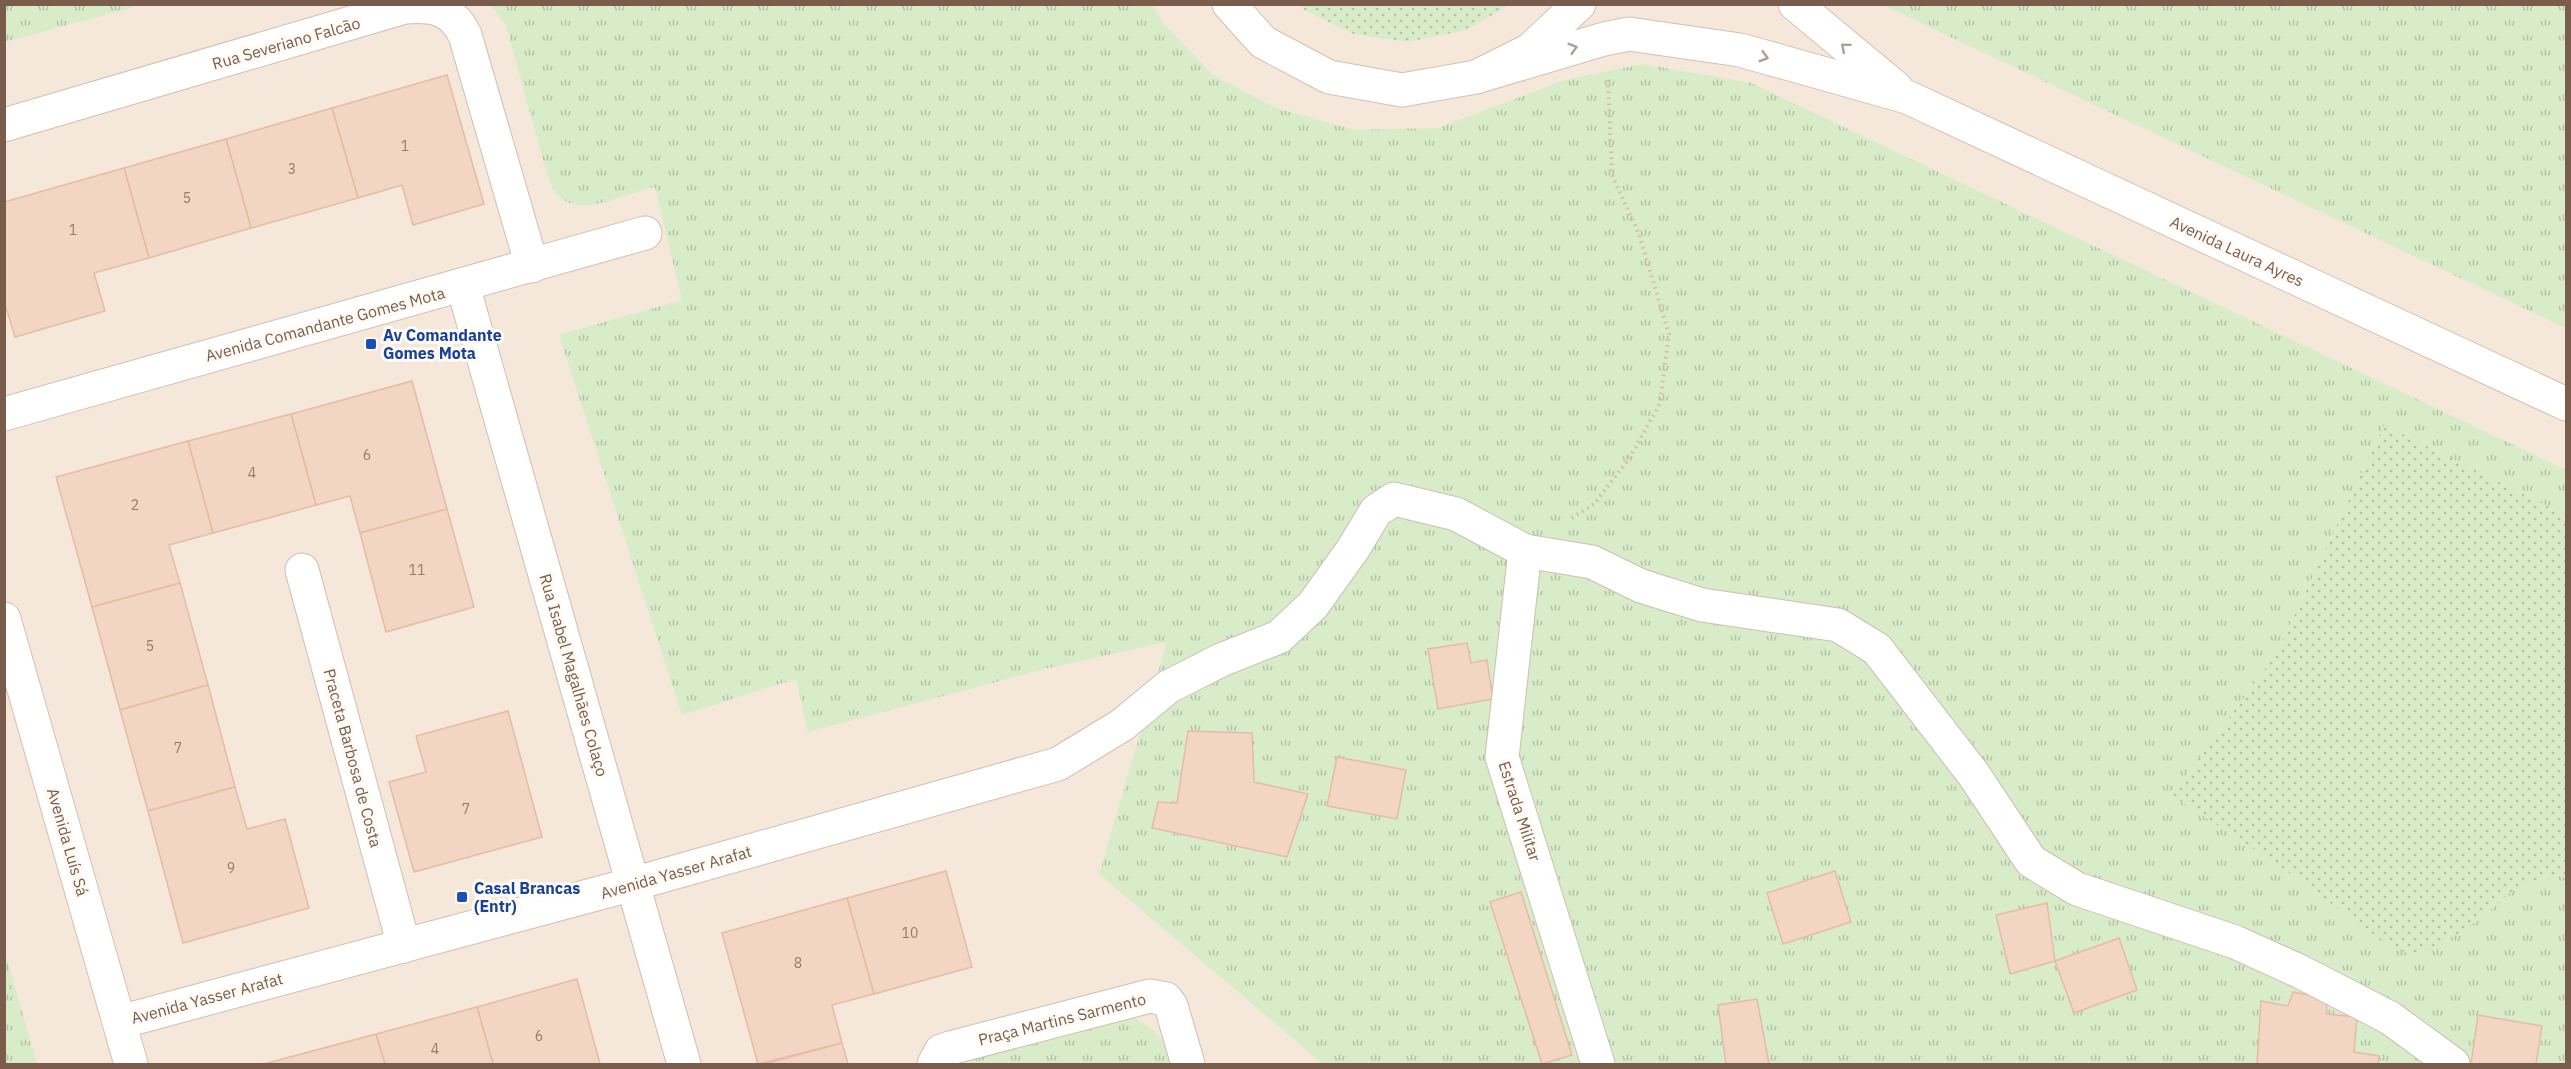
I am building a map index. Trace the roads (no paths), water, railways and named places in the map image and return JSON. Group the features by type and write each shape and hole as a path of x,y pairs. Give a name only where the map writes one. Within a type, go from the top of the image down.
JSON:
{"street":[{"path":"1229,4 1263,42 1329,77 1402,90 1476,77 1530,50 1578,4"},
{"name":"Avenida Laura Ayres","path":"1795,4 1906,97"},
{"name":"Rua Severiano Falcão","path":"4,125 405,7 425,6 444,11 458,20 465,35 532,266"},
{"name":"Avenida Laura Ayres","path":"1476,77 1604,39 1629,34 1740,50 1906,97 2566,404"},
{"name":"Avenida Comandante Gomes Mota","path":"4,414 645,233"},
{"name":"Rua Isabel Magalhães Colaço","path":"463,286 684,1065"},
{"name":"Avenida Yasser Arafat","path":"120,1022 633,884 1058,764 1122,725 1168,687 1221,660 1279,637 1313,605 1353,549 1376,511 1385,503 1404,500 1456,514 1533,552 1592,562 1641,586 1702,605 1838,625 1877,649 1974,775 2031,861 2076,889 2235,942 2301,972 2390,1018 2453,1065"},
{"name":"Estrada Militar","path":"1533,552 1502,757 1598,1065"},
{"name":"Praceta Barbosa de Costa","path":"302,570 404,946"},
{"name":"Avenida Luís Sá","path":"4,620 131,1065"},
{"name":"Praça Martins Sarmento","path":"934,1065 941,1051 950,1048 1150,996 1166,999 1171,1006 1188,1065"}],"place":[{"name":"Av Comandante Gomes Mota","path":"371,344"},
{"name":"Casal Brancas (Entr)","path":"462,897"}]}
